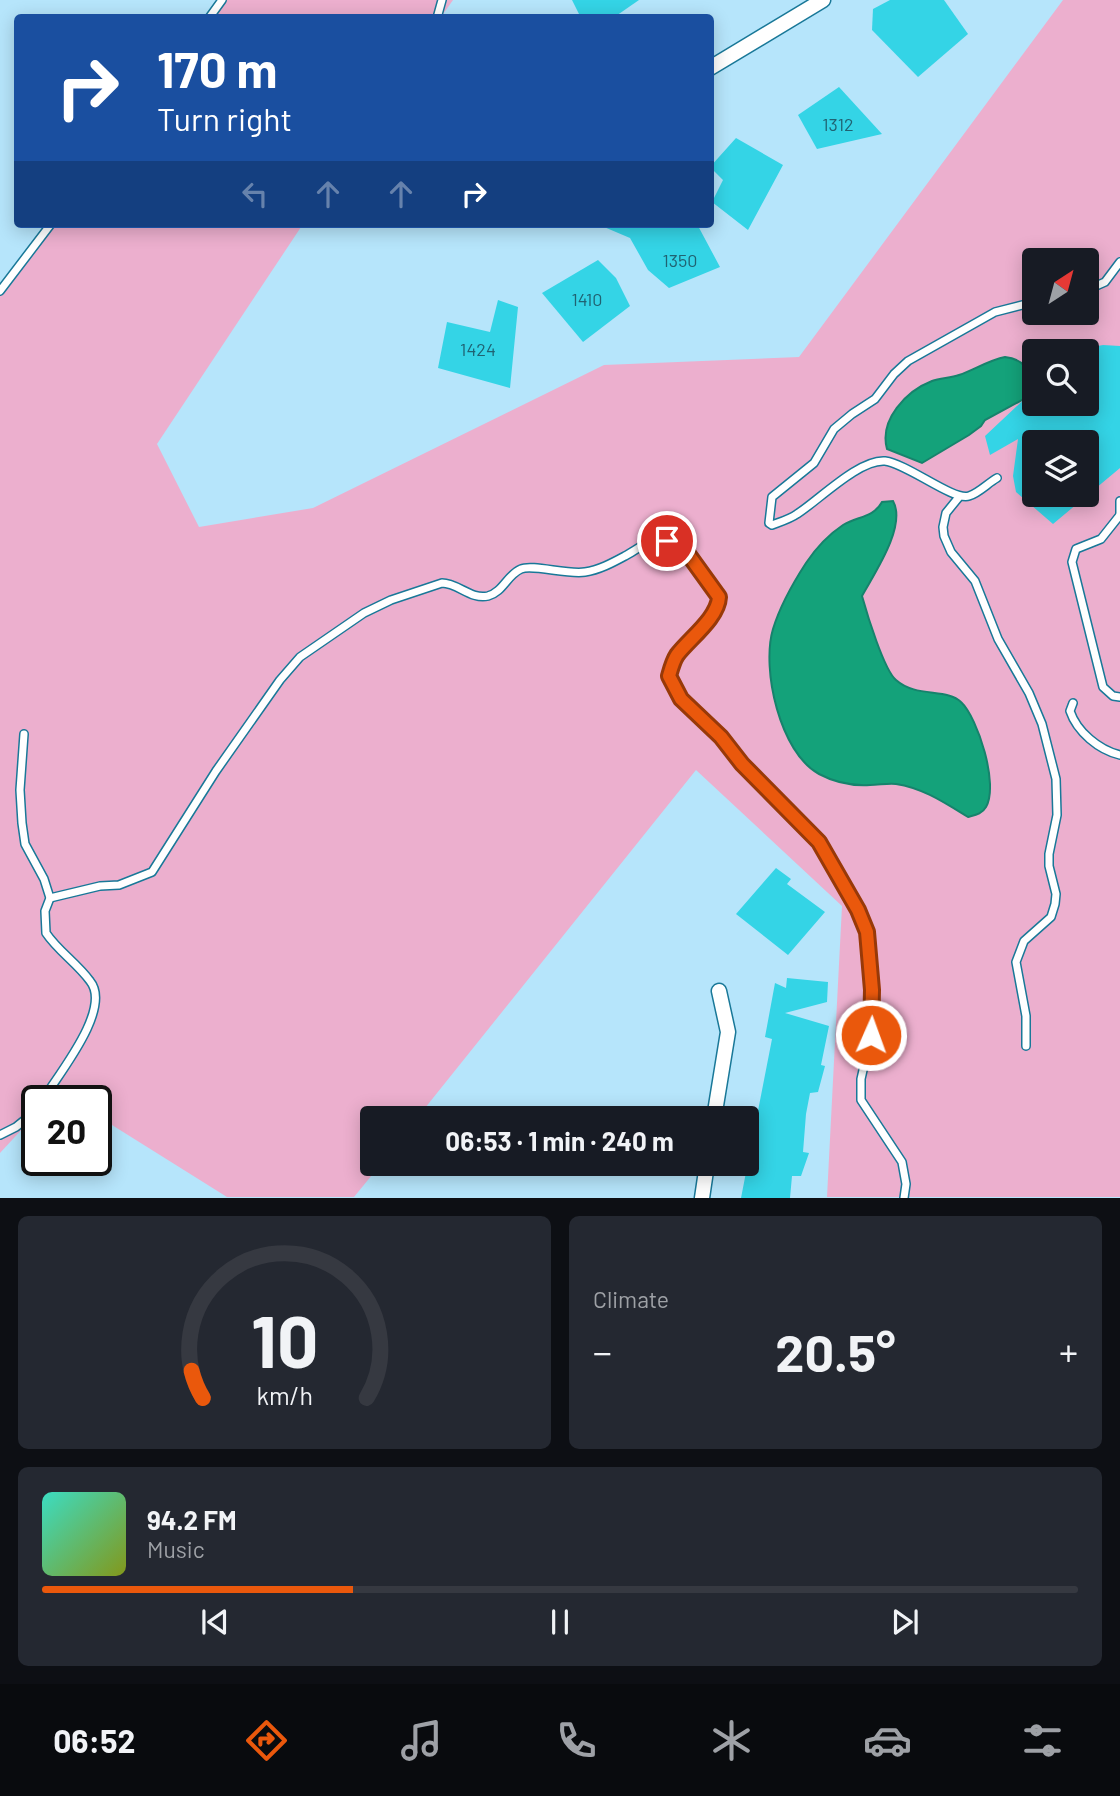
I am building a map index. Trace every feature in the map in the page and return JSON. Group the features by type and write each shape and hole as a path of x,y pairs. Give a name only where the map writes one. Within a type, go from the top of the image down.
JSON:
{"street":[{"path":"714,66 823,0"},
{"path":"716,1106 728,1032 719,991"},
{"path":"702,1198 705,1176"}],"lane":[{"path":"0,291 48,228"},
{"path":"1099,285 1105,282 1120,262"},
{"path":"997,478 970,495 959,496 913,471 883,461 861,468 794,516 772,525 769,523 772,497 814,463 834,429 875,399 908,361 995,312 1022,305"},
{"path":"959,496 946,513 944,536 951,552 975,581 998,639 1029,693 1042,724 1056,779 1057,815 1049,854 1056,894 1055,904 1051,916 1024,941 1016,962 1027,1016 1026,1046"},
{"path":"1120,501 1120,515 1101,539 1076,549 1072,562 1103,687 1113,696 1120,697"},
{"path":"50,898 100,886 119,885 152,872 216,771 292,665 320,641 364,613 391,600 442,583 450,583 472,594 487,596 499,591 514,573 524,567 585,572 601,568 652,541 667,541 688,554 719,597 719,604 702,628 677,656 669,676 672,683 681,699 721,737 742,764 819,842 858,910 867,932 872,990 871,1035 861,1079 861,1100 902,1162 906,1184 904,1198"},
{"path":"1073,703 1070,711 1077,726 1095,743 1120,755"},
{"path":"24,734 20,790 25,844 40,870 50,898 45,911 46,933 92,983 97,995 83,1039 53,1085"},
{"path":"0,1135 21,1123"}],"shaded area":[{"path":"217,0 453,0 443,14 207,14"},
{"path":"1063,0 1120,0 1120,1197 827,1197 842,906 696,770 427,1106 360,1106 360,1176 371,1176 354,1197 227,1197 112,1125 112,1085 21,1085 21,1130 0,1153 0,284 43,228 300,228 157,444 199,527 313,508 604,365 799,357"},
{"path":"1005,357 1022,364 1022,400 985,420 969,435 922,463 887,449 887,428 891,417 904,399 932,381 959,375"},
{"path":"893,501 896,523 893,536 862,596 881,654 896,680 913,689 955,698 961,702 974,722 985,752 990,784 986,807 978,814 968,817 933,797 906,786 850,784 819,774 805,763 794,748 777,709 772,687 770,646 783,603 810,557 832,533 849,522 870,514 882,502"}],"building":[{"path":"572,0 639,0 619,14 579,14"},
{"path":"890,0 944,0 968,34 918,77 872,30 873,9"},
{"path":"839,87 882,134 817,149 798,115"},
{"path":"736,138 783,165 748,230 714,204 723,180 714,171 714,163"},
{"path":"606,228 699,228 720,267 669,288 648,270 630,238"},
{"path":"598,260 616,278 630,306 583,342 542,293"},
{"path":"498,300 518,307 510,388 438,368 447,322 490,332"},
{"path":"1099,346 1120,346 1120,468 1099,486 1099,430 1022,430 1022,497 1016,492 1013,476 1018,439 990,455 985,436 1022,401 1022,416 1099,416"},
{"path":"1033,507 1073,507 1053,524"},
{"path":"776,868 791,879 787,884 825,912 788,955 736,914"},
{"path":"787,978 828,982 827,1002 785,1013 829,1026 821,1065 825,1066 818,1092 810,1093 806,1114 803,1152 809,1153 801,1176 792,1176 790,1198 741,1198 745,1176 759,1176 759,1106 772,1039 765,1037 775,983 786,988"}],"route":[{"path":"667,541 688,554 719,597 719,604 702,628 677,656 669,676 681,699 721,737 742,764 819,842 858,910 867,932 872,990 871,1035"}]}
